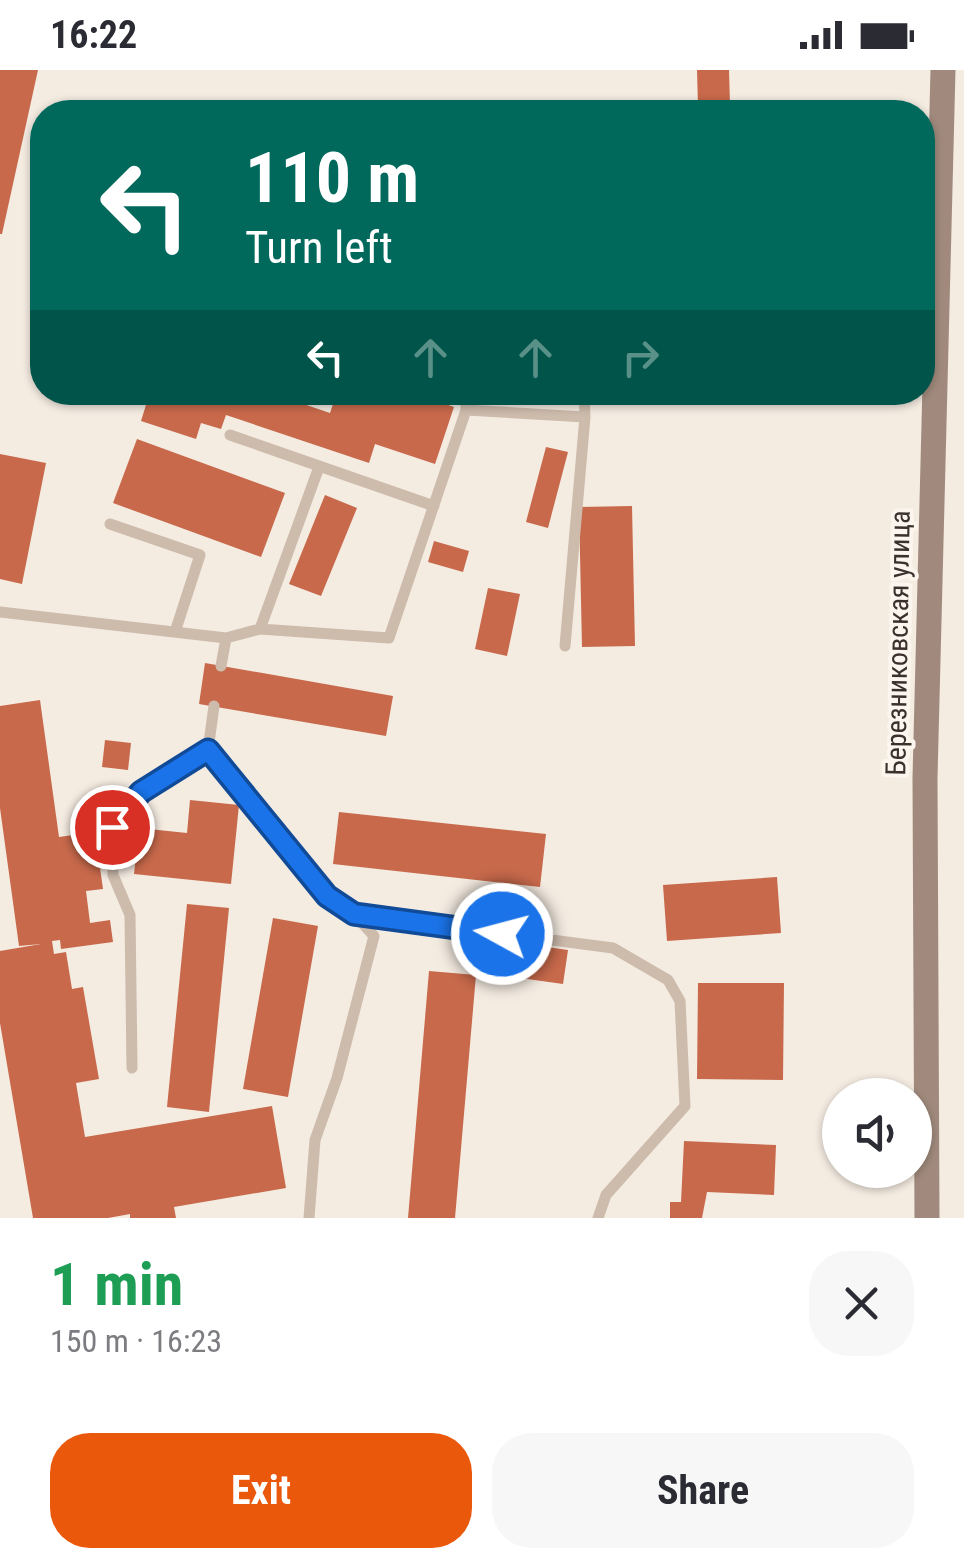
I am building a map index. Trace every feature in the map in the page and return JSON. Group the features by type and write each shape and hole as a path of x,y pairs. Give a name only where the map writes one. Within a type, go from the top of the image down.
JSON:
{"street":[{"name":"Березниковская улица","path":"935,385 943,70"},
{"name":"Березниковская улица","path":"927,1218 926,740 934,405"}],"lane":[{"path":"0,612 226,638 260,629 389,638 466,405"},
{"path":"565,646 584,405"},
{"path":"466,410 585,418"},
{"path":"230,434 434,506"},
{"path":"260,629 319,467"},
{"path":"110,524 200,556 175,632"},
{"path":"220,666 226,638"},
{"path":"214,706 208,750 327,896 354,914 374,936 337,1078 315,1140 309,1218"},
{"path":"132,1068 130,915 114,875 112,827 141,792 208,750"},
{"path":"354,914 613,948 668,980 680,1001 684,1106 606,1195 598,1218"}],"building":[{"path":"0,70 38,70 2,234"},
{"path":"697,70 729,70 730,100 698,100"},
{"path":"146,405 306,405 330,413 333,405 454,407 435,464 375,444 369,463 226,415 221,429 201,423 196,439 141,421"},
{"path":"137,439 285,493 261,557 113,503"},
{"path":"546,447 568,452 548,528 526,522"},
{"path":"0,454 46,463 22,584 0,579"},
{"path":"325,495 357,508 321,596 289,584"},
{"path":"632,506 635,646 582,647 579,507"},
{"path":"434,541 469,551 463,572 428,562"},
{"path":"488,588 520,594 507,656 475,649"},
{"path":"205,663 393,696 386,736 199,704"},
{"path":"40,700 59,837 95,832 103,889 86,891 90,923 110,920 113,942 61,949 60,940 52,941 54,954 66,952 72,989 83,987 99,1079 76,1083 85,1137 272,1106 286,1188 174,1207 176,1218 130,1218 130,1214 108,1218 33,1218 0,1023 0,951 41,944 19,946 0,808 0,706"},
{"path":"105,740 131,743 128,770 102,767"},
{"path":"190,800 239,805 231,884 134,874 139,828 187,833"},
{"path":"339,812 546,834 540,887 333,864"},
{"path":"777,877 781,933 667,941 663,885"},
{"path":"187,904 229,908 209,1112 167,1107"},
{"path":"273,918 318,926 288,1097 243,1089"},
{"path":"504,941 568,950 563,984 499,975"},
{"path":"429,971 476,975 455,1218 408,1218"},
{"path":"698,983 784,983 783,1080 697,1079"},
{"path":"684,1141 776,1145 774,1195 707,1192 702,1218 670,1218 670,1202 681,1202"}],"route":[{"path":"112,827 141,792 208,750 327,896 354,914 502,934"}]}
